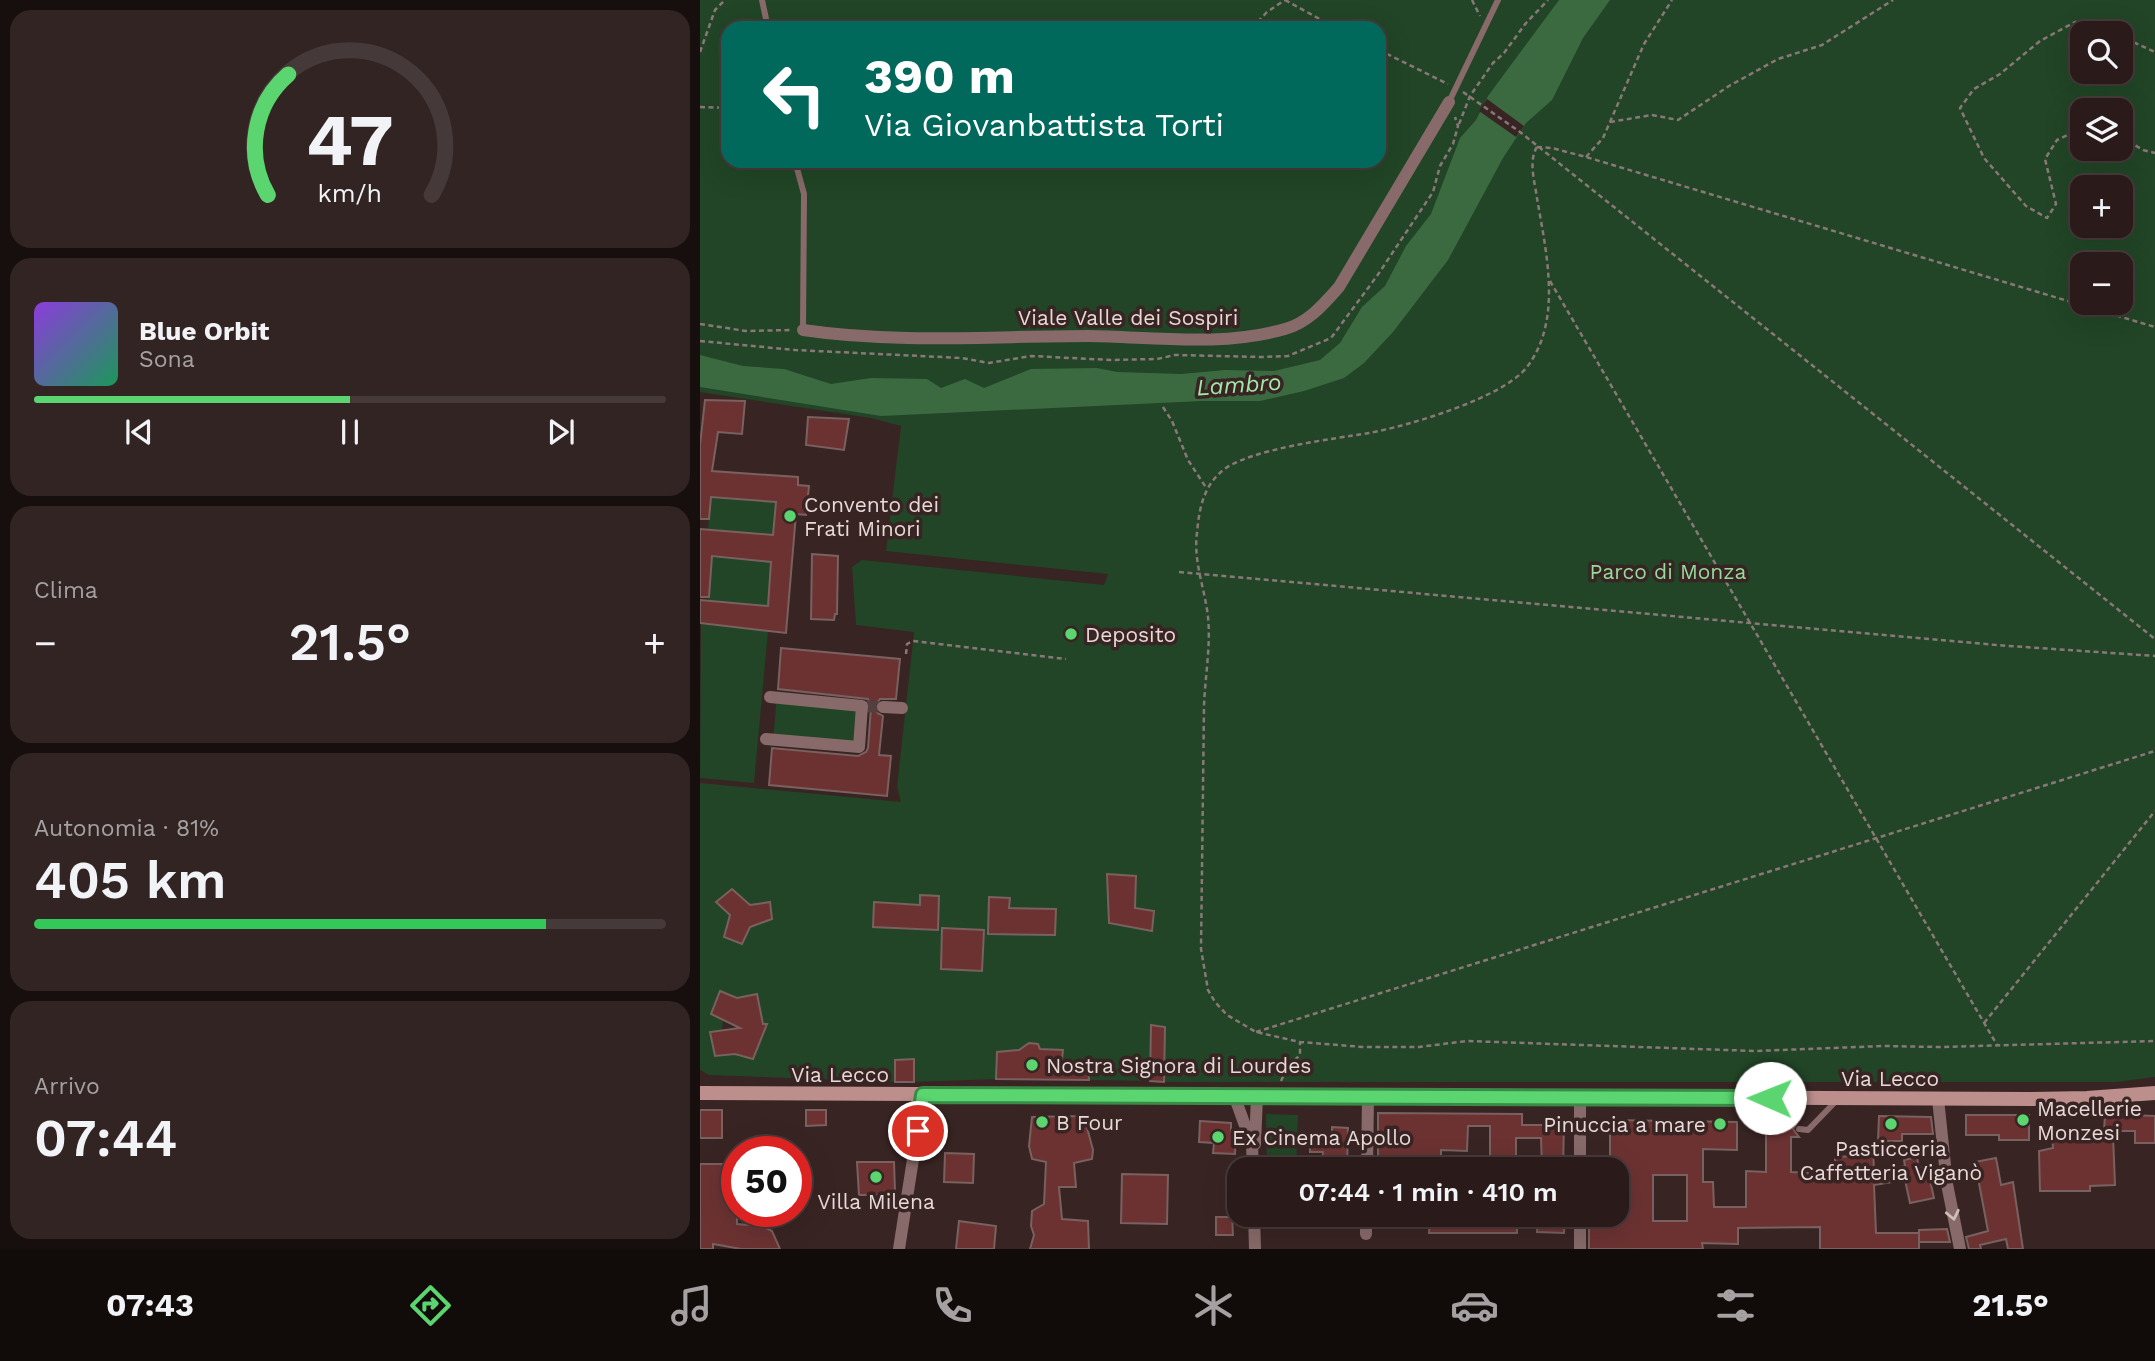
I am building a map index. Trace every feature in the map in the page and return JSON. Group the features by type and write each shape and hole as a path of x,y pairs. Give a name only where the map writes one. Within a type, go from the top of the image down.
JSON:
{"main road":[{"name":"Via Lecco","path":"700,1093 1839,1099 2087,1098 2155,1093"}],"street":[{"name":"Viale Valle dei Sospiri","path":"803,330 915,339 1090,336 1234,338 1287,329 1323,306 1339,287 1449,102"},
{"path":"766,739 859,747 864,706 770,697"},
{"path":"883,707 902,708"},
{"path":"899,1249 923,1095"},
{"path":"1234,1095 1247,1127 1252,1157"},
{"path":"1254,1157 1257,1096"},
{"path":"1367,1157 1368,1097"},
{"path":"1580,1097 1580,1157"},
{"path":"1938,1098 1947,1184 1960,1249"},
{"path":"1254,1227 1255,1249"},
{"path":"1366,1227 1366,1234"},
{"path":"1580,1227 1580,1249"}],"lane":[{"path":"762,0 766,21"},
{"name":"Viale Valle dei Sospiri","path":"1449,102 1498,0"},
{"path":"797,168 804,194 803,330"},
{"path":"1747,1098 1756,1126 1766,1126"},
{"path":"1799,1129 1808,1130 1839,1099"}],"path":[{"path":"700,52 715,10 725,0"},
{"path":"1259,21 1285,0 1323,21"},
{"path":"1472,0 1484,25"},
{"path":"700,341 794,350 962,358 989,363 1031,356 1111,360 1157,359 1175,355 1218,358 1288,356 1331,338 1353,310 1433,191 1440,166 1453,144 1470,96 1493,63 1548,0"},
{"path":"1586,157 1603,138 1644,44 1672,0"},
{"path":"1610,122 1652,115 1678,120 1729,86 1778,59 1822,45 1893,0"},
{"path":"2070,134 2057,140 2045,159 2056,204 2047,218 2026,206 1984,158 1960,108 1974,89 2000,74 2040,41 2075,22 2107,22 2133,42 2155,52"},
{"path":"1386,53 1457,88 1520,131 2155,639"},
{"path":"1449,102 1458,126"},
{"path":"700,107 721,107"},
{"path":"2133,144 2155,153"},
{"path":"1537,147 1586,157 2155,327"},
{"path":"1537,147 1533,153 1533,173 1549,278 1549,306 1546,331 1527,367 1513,382 1482,397 1408,422 1261,453 1221,472 1207,489 1201,504 1196,537 1208,617 1202,964 1208,990 1215,1002 1227,1015 1256,1032 1300,1042 1363,1047 1408,1047 1467,1041 1755,1051 2155,1041"},
{"path":"1549,278 1997,1045"},
{"path":"700,324 746,331 803,330"},
{"path":"1163,407 1188,460 1207,489"},
{"path":"1179,572 2155,656"},
{"path":"906,654 907,643 913,641 1066,659"},
{"path":"1256,1032 2155,751"},
{"path":"1984,1023 2155,811"},
{"path":"1280,1096 1280,1081 1288,1066 1300,1055 1300,1042"}],"green space":[{"name":"Parco di Monza","path":"700,0 2155,0 2155,1077 2116,1082 1164,1082 1165,1027 1151,1026 1150,1081 1089,1080 1088,1067 1022,1067 1013,1051 997,1052 996,1079 914,1082 913,1059 895,1060 895,1082 709,1075 700,1070 700,783 901,802 897,787 914,632 856,625 852,567 862,560 1104,585 1108,574 886,551 901,426 871,418 700,392","holes":["1107,874 1136,876 1135,908 1154,911 1152,931 1110,923","732,889 750,905 770,902 772,919 750,927 742,943 724,937 730,915 717,902","920,895 939,896 938,930 873,927 874,902 920,905","989,897 1009,898 1009,908 1056,909 1055,935 988,934","943,928 984,930 982,971 941,969","720,991 737,998 757,994 761,1027 753,1059 735,1054 710,1032 722,1030 723,1020 711,1014"]},
{"path":"711,497 776,502 773,535 708,529"},
{"path":"712,556 771,562 768,606 708,601"},
{"path":"701,624 768,631 754,783 700,778"},
{"path":"777,694 867,702 862,750 773,742"},
{"path":"1266,1114 1298,1115 1296,1157 1267,1157"}],"water":[{"name":"Lambro","path":"1559,0 1610,0 1583,38 1552,100 1526,123 1503,158 1448,260 1393,332 1364,363 1344,378 1260,401 1202,401 881,416 700,387 700,355 743,366 784,369 831,384 871,378 927,379 941,388 965,379 984,388 1031,369 1097,368 1117,372 1181,374 1225,370 1274,371 1320,360 1340,343 1362,307 1385,286 1406,246 1431,214 1460,138 1476,120 1488,96"}],"pier":[{"path":"1487,99 1524,126 1516,137 1479,111"}],"building":[{"name":"Convento dei Frati Minori","path":"705,400 745,401 742,434 718,432 712,471 798,477 798,485 809,486 806,515 796,514 786,633 700,623 700,600 768,606 771,562 712,556 709,597 700,597 700,529 773,535 776,502 711,497 709,519 700,519 700,445"},
{"path":"808,417 849,419 844,450 806,445"},
{"path":"812,554 838,556 837,614 834,620 811,619"},
{"path":"781,648 900,659 896,699 880,699 874,706 876,712 883,716 879,755 891,756 887,796 769,785 772,748 858,756 868,748 871,707 868,699 778,689"},
{"path":"1107,874 1136,876 1135,908 1154,911 1152,931 1109,923"},
{"path":"732,889 750,905 770,902 772,919 750,927 742,944 724,937 730,915 716,902"},
{"path":"920,895 939,896 938,930 873,927 874,902 920,905"},
{"path":"989,897 1010,898 1009,908 1056,909 1055,935 988,934"},
{"path":"942,928 984,930 982,971 941,969"},
{"path":"720,991 737,998 757,994 763,1024 767,1024 753,1059 735,1054 715,1056 710,1032 740,1028 711,1014"},
{"path":"1151,1025 1165,1027 1164,1082 1150,1081"},
{"path":"1029,1043 1038,1044 1040,1049 1063,1050 1061,1069 1088,1067 1089,1080 996,1079 997,1052 1019,1050"},
{"path":"914,1059 914,1082 895,1082 895,1060"},
{"path":"700,1110 722,1110 721,1138 700,1138"},
{"path":"806,1110 826,1110 826,1125 806,1126"},
{"path":"1378,1113 1522,1114 1522,1125 1564,1125 1563,1157 1542,1157 1541,1138 1516,1138 1516,1157 1490,1157 1490,1126 1468,1126 1467,1151 1441,1150 1441,1157 1378,1157"},
{"path":"2105,1114 2155,1116 2155,1143 2135,1143 2135,1131 2104,1131"},
{"path":"1966,1115 2029,1115 2029,1140 1999,1140 1999,1135 1966,1135"},
{"path":"1084,1116 1093,1150 1092,1159 1074,1163 1076,1187 1059,1187 1062,1219 1088,1221 1089,1249 1030,1249 1034,1235 1031,1226 1032,1211 1044,1204 1046,1162 1032,1159 1029,1146 1032,1117"},
{"path":"1879,1116 1931,1117 1933,1134 1902,1134 1902,1141 1878,1141"},
{"path":"1610,1120 1737,1122 1737,1150 1703,1149 1703,1182 1713,1182 1714,1207 1746,1207 1746,1171 1766,1172 1766,1132 1772,1125 1766,1120 1799,1120 1793,1129 1799,1137 1791,1137 1791,1172 1835,1174 1835,1157 1855,1156 1854,1147 1873,1146 1874,1172 1905,1166 1904,1160 1917,1157 1919,1168 1927,1167 1934,1198 1910,1203 1905,1180 1874,1185 1876,1233 1919,1233 1919,1249 1820,1249 1820,1227 1738,1228 1738,1244 1702,1243 1703,1249 1589,1249 1589,1227 1629,1227 1629,1157 1610,1157","holes":["1653,1175 1687,1175 1687,1221 1653,1221"]},
{"name":"Ex Cinema Apollo","path":"1200,1121 1231,1123 1231,1131 1236,1132 1235,1154 1213,1153 1214,1143 1199,1142"},
{"path":"1332,1127 1348,1128 1347,1157 1323,1157 1323,1152 1310,1152 1310,1137 1332,1137"},
{"path":"2052,1135 2113,1135 2115,1185 2090,1186 2090,1191 2040,1191 2039,1151 2053,1148"},
{"path":"945,1153 974,1154 973,1183 944,1182"},
{"path":"1996,1158 2001,1185 2013,1182 2023,1249 2008,1249 2006,1239 1980,1245 1981,1249 1969,1249 1966,1237 1988,1231 1975,1162"},
{"name":"Villa Milena","path":"857,1162 894,1162 895,1191 891,1192 892,1199 888,1203 882,1204 877,1200 877,1195 859,1195"},
{"path":"700,1164 721,1164 721,1227 764,1227 772,1231 780,1249 741,1249 713,1244 713,1249 700,1249"},
{"path":"1122,1174 1168,1175 1167,1224 1121,1223"},
{"path":"1216,1217 1227,1217 1227,1227 1233,1227 1233,1235 1216,1235"},
{"path":"959,1221 996,1226 994,1249 956,1249"},
{"path":"1429,1227 1517,1227 1517,1233 1429,1233"},
{"path":"1537,1227 1564,1227 1564,1233 1537,1232"},
{"path":"1947,1229 1950,1242 1919,1242 1919,1230"}],"tunnel":[{"path":"866,706 883,707"}],"place":[{"name":"Convento dei Frati Minori","path":"790,516"},
{"name":"Deposito","path":"1071,634"},
{"name":"Nostra Signora di Lourdes","path":"1032,1065"},
{"name":"Macellerie Monzesi","path":"2023,1120"},
{"name":"B Four","path":"1042,1122"},
{"name":"Pinuccia a mare","path":"1720,1124"},
{"name":"Pasticceria Caffetteria Viganò","path":"1891,1124"},
{"name":"Ex Cinema Apollo","path":"1218,1137"},
{"name":"Villa Milena","path":"876,1177"}],"route":[{"path":"918,1131 923,1095 1770,1098"}]}
